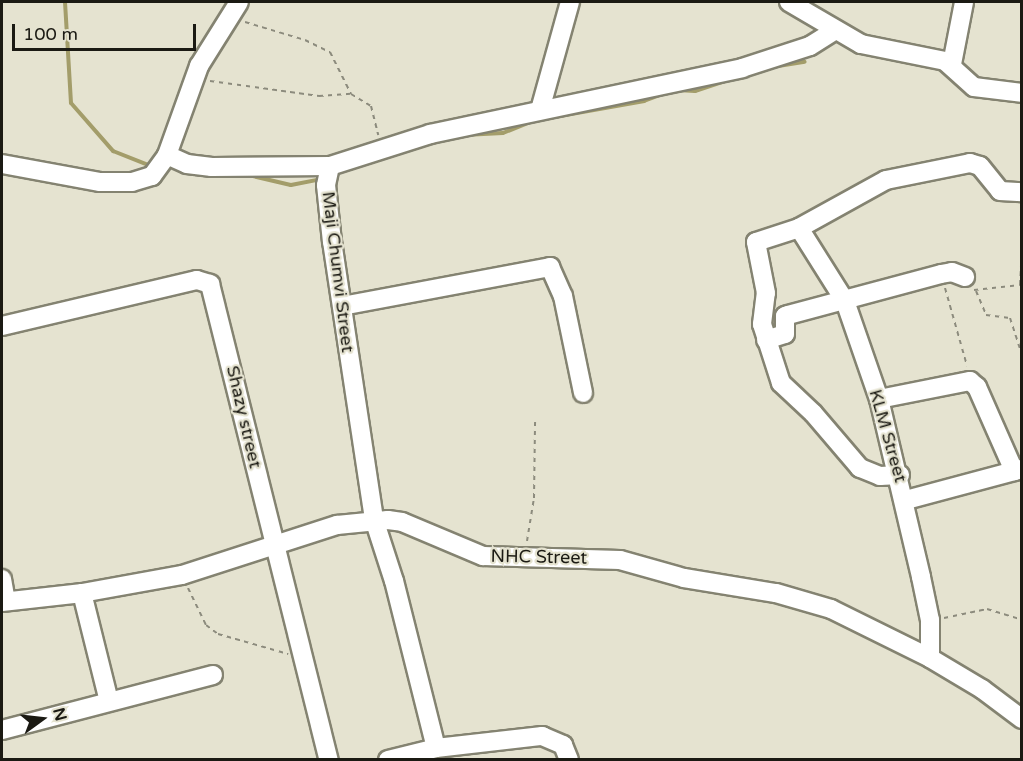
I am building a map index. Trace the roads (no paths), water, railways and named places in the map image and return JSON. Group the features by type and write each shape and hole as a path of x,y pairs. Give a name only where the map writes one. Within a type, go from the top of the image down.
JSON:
{"street":[{"path":"540,110 570,2"},
{"path":"789,2 834,31 861,44 952,64 974,87 1022,93"},
{"path":"952,64 964,2"},
{"path":"2,164 115,183 152,176 167,155 193,78 228,5"},
{"name":"Maji Chumvi Street","path":"436,748 394,581 374,519 326,185 330,166 381,148 540,110 742,68 810,46 834,31"},
{"path":"167,155 181,162 212,167 299,169 330,166"},
{"path":"900,475 879,476 860,468 813,413 781,382 766,340 761,315 766,293 756,242 800,228 886,180 970,163 980,166 1000,191 1022,192"},
{"name":"KLM Street","path":"800,228 845,301 879,399 906,500 930,620 930,658"},
{"path":"342,306 550,267 563,296 583,393"},
{"path":"785,316 941,274 952,272 965,277"},
{"name":"Shazy street","path":"2,326 207,281 237,381 274,545 329,759"},
{"path":"766,293 785,316 785,334 766,340"},
{"path":"879,399 970,381 977,387 1018,470 906,500"},
{"name":"NHC Street","path":"4,601 82,593 182,575 337,525 374,519 402,522 483,556 620,560 684,578 776,593 831,609 930,658 982,689 1022,719"},
{"path":"2,579 4,601"},
{"path":"82,593 110,701"},
{"path":"2,730 213,675"},
{"path":"388,759 436,748 464,752 542,736 563,745 569,759"}],"waterway":[{"path":"65,2 71,103 113,151 151,166"},
{"path":"772,67 805,62"},
{"path":"677,90 695,91 734,78"},
{"path":"543,119 644,101 667,92"},
{"path":"464,135 503,133 532,121"},
{"path":"244,174 291,185 322,179"}]}
